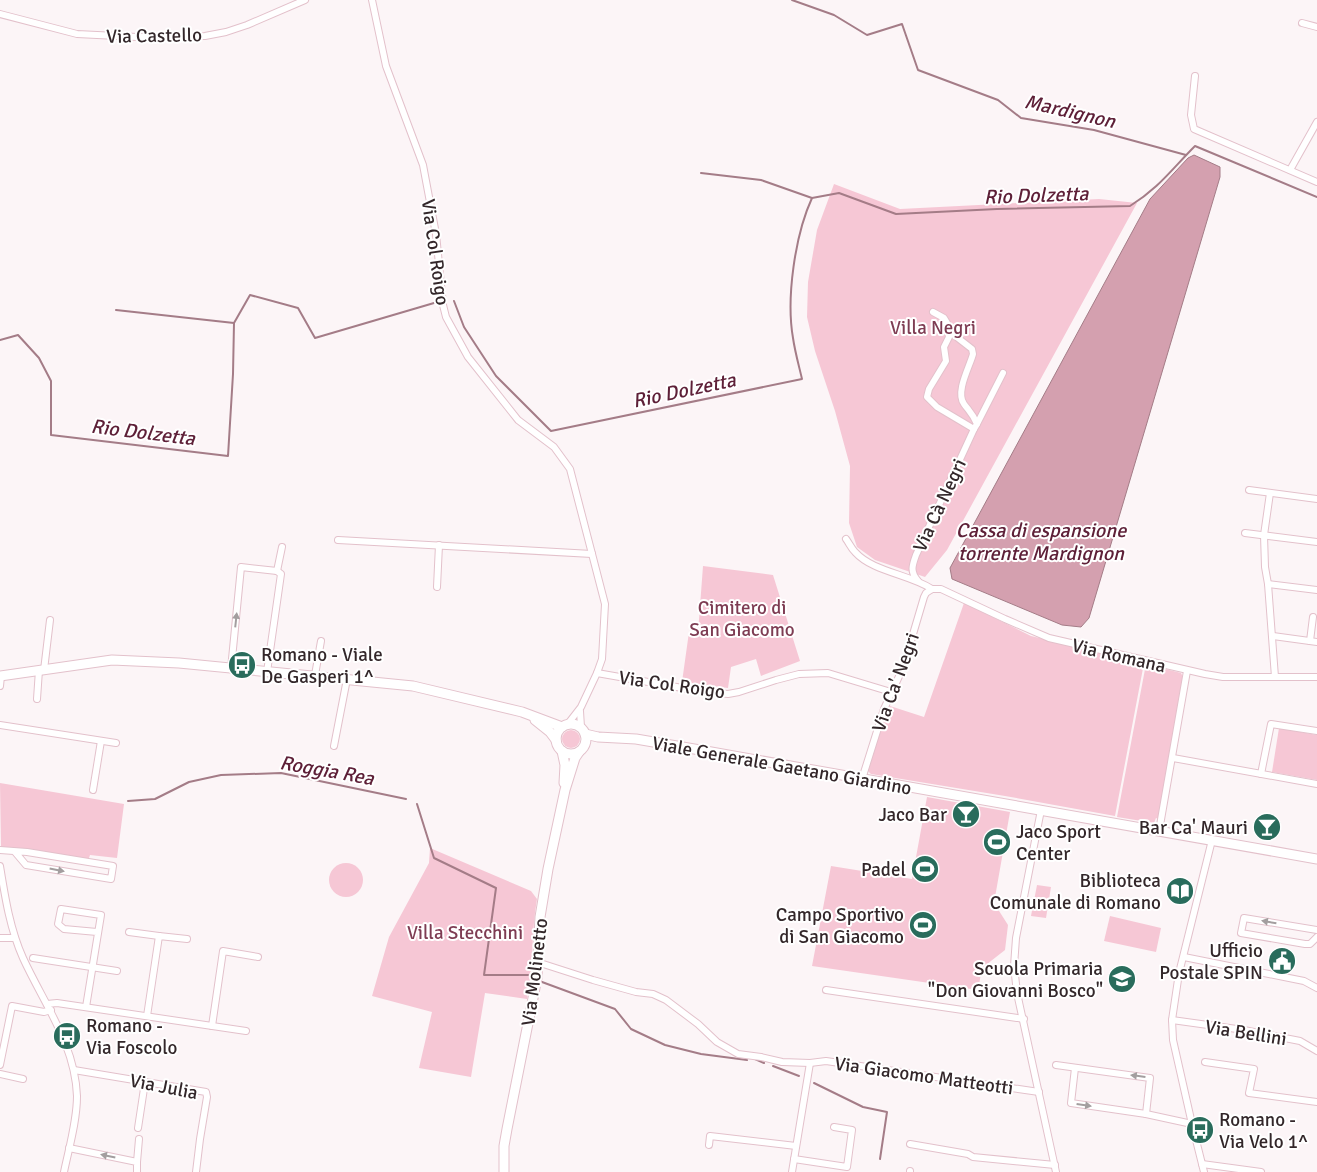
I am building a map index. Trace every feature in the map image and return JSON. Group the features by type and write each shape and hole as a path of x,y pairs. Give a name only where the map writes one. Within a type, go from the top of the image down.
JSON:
{"main road":[{"path":"1,676 112,660 315,675 433,689 522,712 565,726 576,725 583,731 586,743 581,750 570,754 562,751 550,732 522,712"},
{"path":"556,740 559,731 565,726"},
{"name":"Viale Generale Gaetano Giardino","path":"583,731 598,737 630,739 1317,859"},
{"name":"Viale Generale Gaetano Giardino","path":"581,750 597,742 630,739"},
{"name":"Via Molinetto","path":"564,790 575,758 581,750"},
{"name":"Via Molinetto","path":"504,1172 506,1129 537,978 542,908 564,790 565,765 562,751"},
{"name":"Via Molinetto","path":"504,1155 511,1172"}],"street":[{"name":"Via Castello","path":"0,14 77,34 138,37 205,36 247,25 304,0"},
{"name":"Via Col Roigo","path":"372,0 386,66 422,165 436,234 443,305 446,317 468,357 518,420 554,447 570,469 605,604 602,659 580,708 565,726"},
{"path":"1302,23 1317,27"},
{"path":"1195,76 1191,115 1194,129 1317,182"},
{"path":"1290,170 1317,122"},
{"path":"933,312 944,318 954,336 972,349 973,354 963,383 962,399 973,414 976,426"},
{"path":"949,328 944,347 946,361 929,389 927,398 937,407 976,426"},
{"name":"Via Cà Negri","path":"918,581 913,575 912,568 916,555 1003,372"},
{"path":"1249,490 1317,499"},
{"path":"1270,493 1264,535 1265,567 1276,677"},
{"path":"1245,533 1317,542"},
{"name":"Via Cà Negri","path":"846,539 854,551 865,561 918,581 932,589"},
{"path":"338,540 592,554"},
{"path":"437,587 439,545"},
{"path":"277,571 282,547"},
{"path":"231,668 241,567 277,571 281,574 267,672"},
{"path":"1268,584 1317,590"},
{"name":"Via Romana","path":"932,589 949,591 1005,619 1049,638 1187,671 1223,677 1317,677"},
{"name":"Via Ca' Negri","path":"862,779 891,692 908,651 924,597 932,589"},
{"path":"1273,636 1313,641 1313,617"},
{"path":"37,699 50,620"},
{"path":"315,675 321,642"},
{"path":"1159,831 1187,671"},
{"name":"Via Col Roigo","path":"597,673 705,692 728,694 799,674 828,672 891,692"},
{"path":"0,686 1,676"},
{"path":"334,746 347,679"},
{"name":"Via Col Roigo","path":"580,708 583,731"},
{"path":"1261,774 1270,724 1317,731"},
{"path":"0,725 116,743"},
{"path":"93,790 101,741"},
{"path":"1173,758 1317,784"},
{"path":"910,1144 968,1154 973,1157 1055,1169 1016,984 1014,957 1040,810"},
{"path":"1204,1172 1173,1040 1172,1020 1173,1002 1212,840"},
{"path":"0,850 27,852 113,866 111,879 26,864 15,852"},
{"path":"21,860 27,852"},
{"path":"0,866 6,904 15,938 66,1040 74,1070 76,1106 64,1172"},
{"path":"86,1007 101,914 61,909 58,924 64,929 97,932"},
{"path":"1317,930 1244,918 1241,933 1305,944 1310,944 1317,937"},
{"path":"129,932 187,939"},
{"path":"147,1016 159,936"},
{"path":"0,938 15,938"},
{"path":"212,1026 223,952 258,956"},
{"path":"1184,957 1304,981 1317,988"},
{"path":"33,958 117,971"},
{"name":"Via Giacomo Matteotti","path":"537,962 593,980 659,997 698,1024 728,1050 738,1054 782,1062 810,1063 826,1061 1038,1092"},
{"path":"826,990 1024,1020"},
{"path":"0,1065 8,1006 44,1012 57,1003 246,1031"},
{"name":"Via Bellini","path":"1172,1020 1244,1030 1300,1041 1317,1051"},
{"path":"1205,1062 1254,1069 1249,1093 1317,1102"},
{"name":"Via Giacomo Matteotti","path":"792,1172 810,1063"},
{"path":"1056,1065 1150,1078 1146,1114"},
{"path":"1075,1068 1071,1103 1146,1114 1192,1124"},
{"name":"Via Julia","path":"74,1070 206,1092 196,1172"},
{"path":"0,1074 23,1079"},
{"path":"138,1128 145,1082"},
{"path":"794,1159 847,1167 852,1130 834,1127"},
{"path":"709,1146 710,1136 796,1146"},
{"path":"137,1172 139,1139"},
{"path":"68,1148 137,1162"},
{"path":"1202,1164 1261,1172"}],"green space":[{"name":"Villa Negri","path":"834,184 900,209 1099,199 1137,203 947,550 925,577 875,560 857,547 849,523 850,466 835,411 815,351 807,317 808,282 817,230"},
{"name":"Cimitero di San Giacomo","path":"703,566 773,575 800,661 761,676 756,659 731,667 728,688 682,682 689,632 698,633"},
{"path":"964,603 1031,636 1144,663 1115,816 871,774 868,771 888,707 924,717"},
{"path":"1146,664 1181,673 1183,677 1158,819 1156,818 1154,823 1117,817"},
{"path":"1279,728 1317,735 1317,780 1272,772"},
{"path":"571,730 579,735 580,739 575,747 571,748 563,743 562,739 567,731"},
{"path":"0,783 124,804 117,858 90,855 88,861 1,847"},
{"path":"927,797 1010,812 994,903 1008,925 1005,950 982,968 978,990 812,966 831,866 912,879"},
{"name":"Villa Stecchini","path":"430,848 531,891 537,899 527,999 485,993 471,1077 419,1068 432,1012 372,996 389,937 429,863"},
{"path":"346,863 353,864 358,868 362,873 362,887 358,892 353,896 346,897 339,896 334,892 330,887 329,880 330,873 334,868 339,864"},
{"path":"1037,885 1051,887 1046,918 1031,916"},
{"path":"1110,916 1161,928 1156,952 1104,941"}],"water":[{"name":"Cassa di espansione torrente Mardignon","path":"1194,155 1220,167 1220,177 1089,618 1081,627 1062,625 952,579 950,568 1150,199 1188,158"}],"waterway":[{"name":"Mardignon","path":"792,0 834,15 867,35 902,24 918,70 998,100 1021,118 1094,130 1186,155"},
{"name":"Rio Dolzetta","path":"454,301 464,327 496,376 551,431 802,379 791,322 791,286 801,230 812,198 839,193 896,214 997,209 1130,206 1157,185 1195,146 1317,197"},
{"name":"Rio Dolzetta","path":"701,173 761,180 812,198"},
{"name":"Rio Dolzetta","path":"116,310 234,323 250,295 298,308 315,338 434,303"},
{"name":"Rio Dolzetta","path":"0,340 18,335 39,358 51,381 51,435 228,456 234,323"},
{"name":"Roggia Rea","path":"128,801 155,799 189,782 221,775 281,773 406,799"},
{"name":"Roggia Rea","path":"417,804 434,858 496,888 484,975 528,975"},
{"name":"Roggia Rea","path":"542,982 615,1009 631,1029 665,1045 701,1054 747,1060"},
{"name":"Roggia Rea","path":"755,1059 764,1063"},
{"name":"Roggia Rea","path":"773,1066 799,1076"},
{"name":"Roggia Rea","path":"814,1083 863,1107 887,1112 880,1159"}],"place":[{"name":"Romano - Viale De Gasperi 1^","path":"242,665"},
{"name":"Jaco Bar","path":"966,814"},
{"name":"Bar Ca' Mauri","path":"1267,827"},
{"name":"Jaco Sport Center","path":"997,842"},
{"name":"Padel","path":"925,869"},
{"name":"Biblioteca Comunale di Romano","path":"1180,891"},
{"name":"Campo Sportivo di San Giacomo","path":"923,925"},
{"name":"Ufficio Postale SPIN","path":"1282,961"},
{"name":"Scuola Primaria \"Don Giovanni Bosco\"","path":"1122,979"},
{"name":"Romano - Via Foscolo","path":"67,1036"},
{"name":"Romano - Via Velo 1^","path":"1200,1130"}]}
